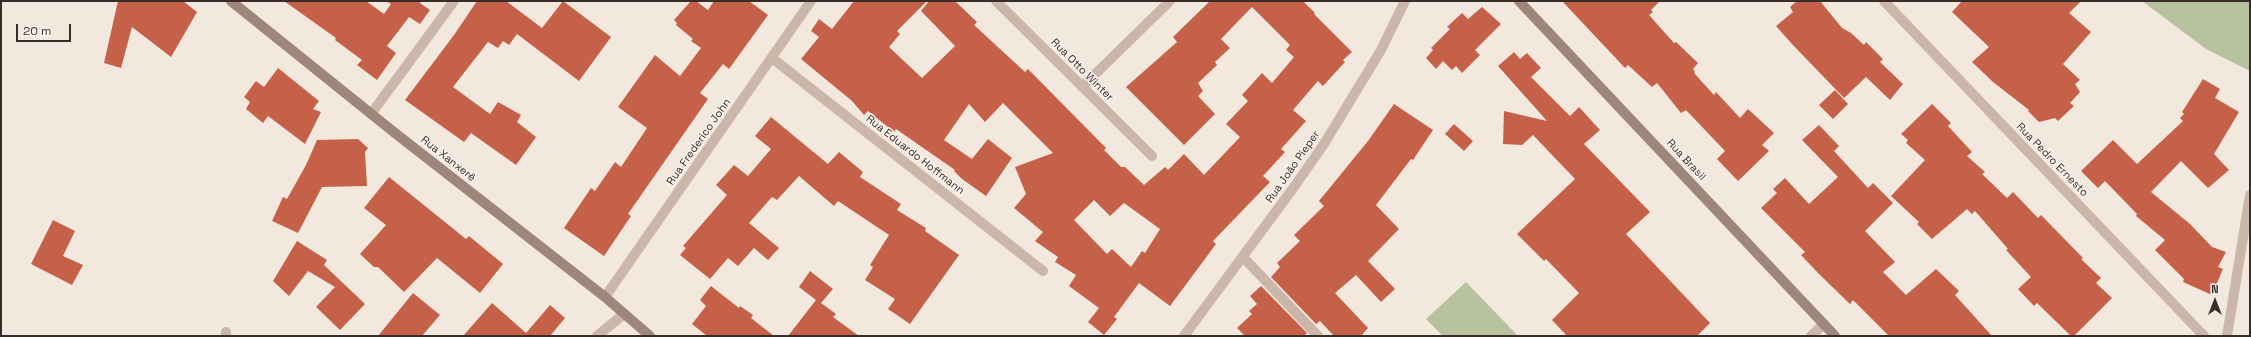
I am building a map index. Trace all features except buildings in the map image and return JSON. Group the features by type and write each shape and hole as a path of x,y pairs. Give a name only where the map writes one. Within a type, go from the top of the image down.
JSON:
{"street":[{"name":"Rua Xanxerê","path":"231,1 371,114 605,297 650,336"},
{"path":"371,114 454,1"},
{"name":"Rua Frederico John","path":"605,297 811,1"},
{"name":"Rua Otto Winter","path":"996,1 1152,156"},
{"path":"1082,87 1170,1"},
{"name":"Rua João Pieper","path":"1184,336 1294,188 1349,105 1380,50 1405,1"},
{"name":"Rua Brasil","path":"1518,1 1835,336"},
{"name":"Rua Pedro Ernesto","path":"1884,1 2204,336"},
{"name":"Rua Eduardo Hoffmann","path":"772,58 1043,272"},
{"path":"2227,336 2250,195"},
{"path":"1243,257 1318,336"},
{"path":"597,336 624,314"},
{"path":"1811,336 1824,324"}],"green space":[{"path":"2142,1 2250,1 2250,71 2206,49"},
{"path":"1466,282 1518,336 1443,336 1426,319"}]}
